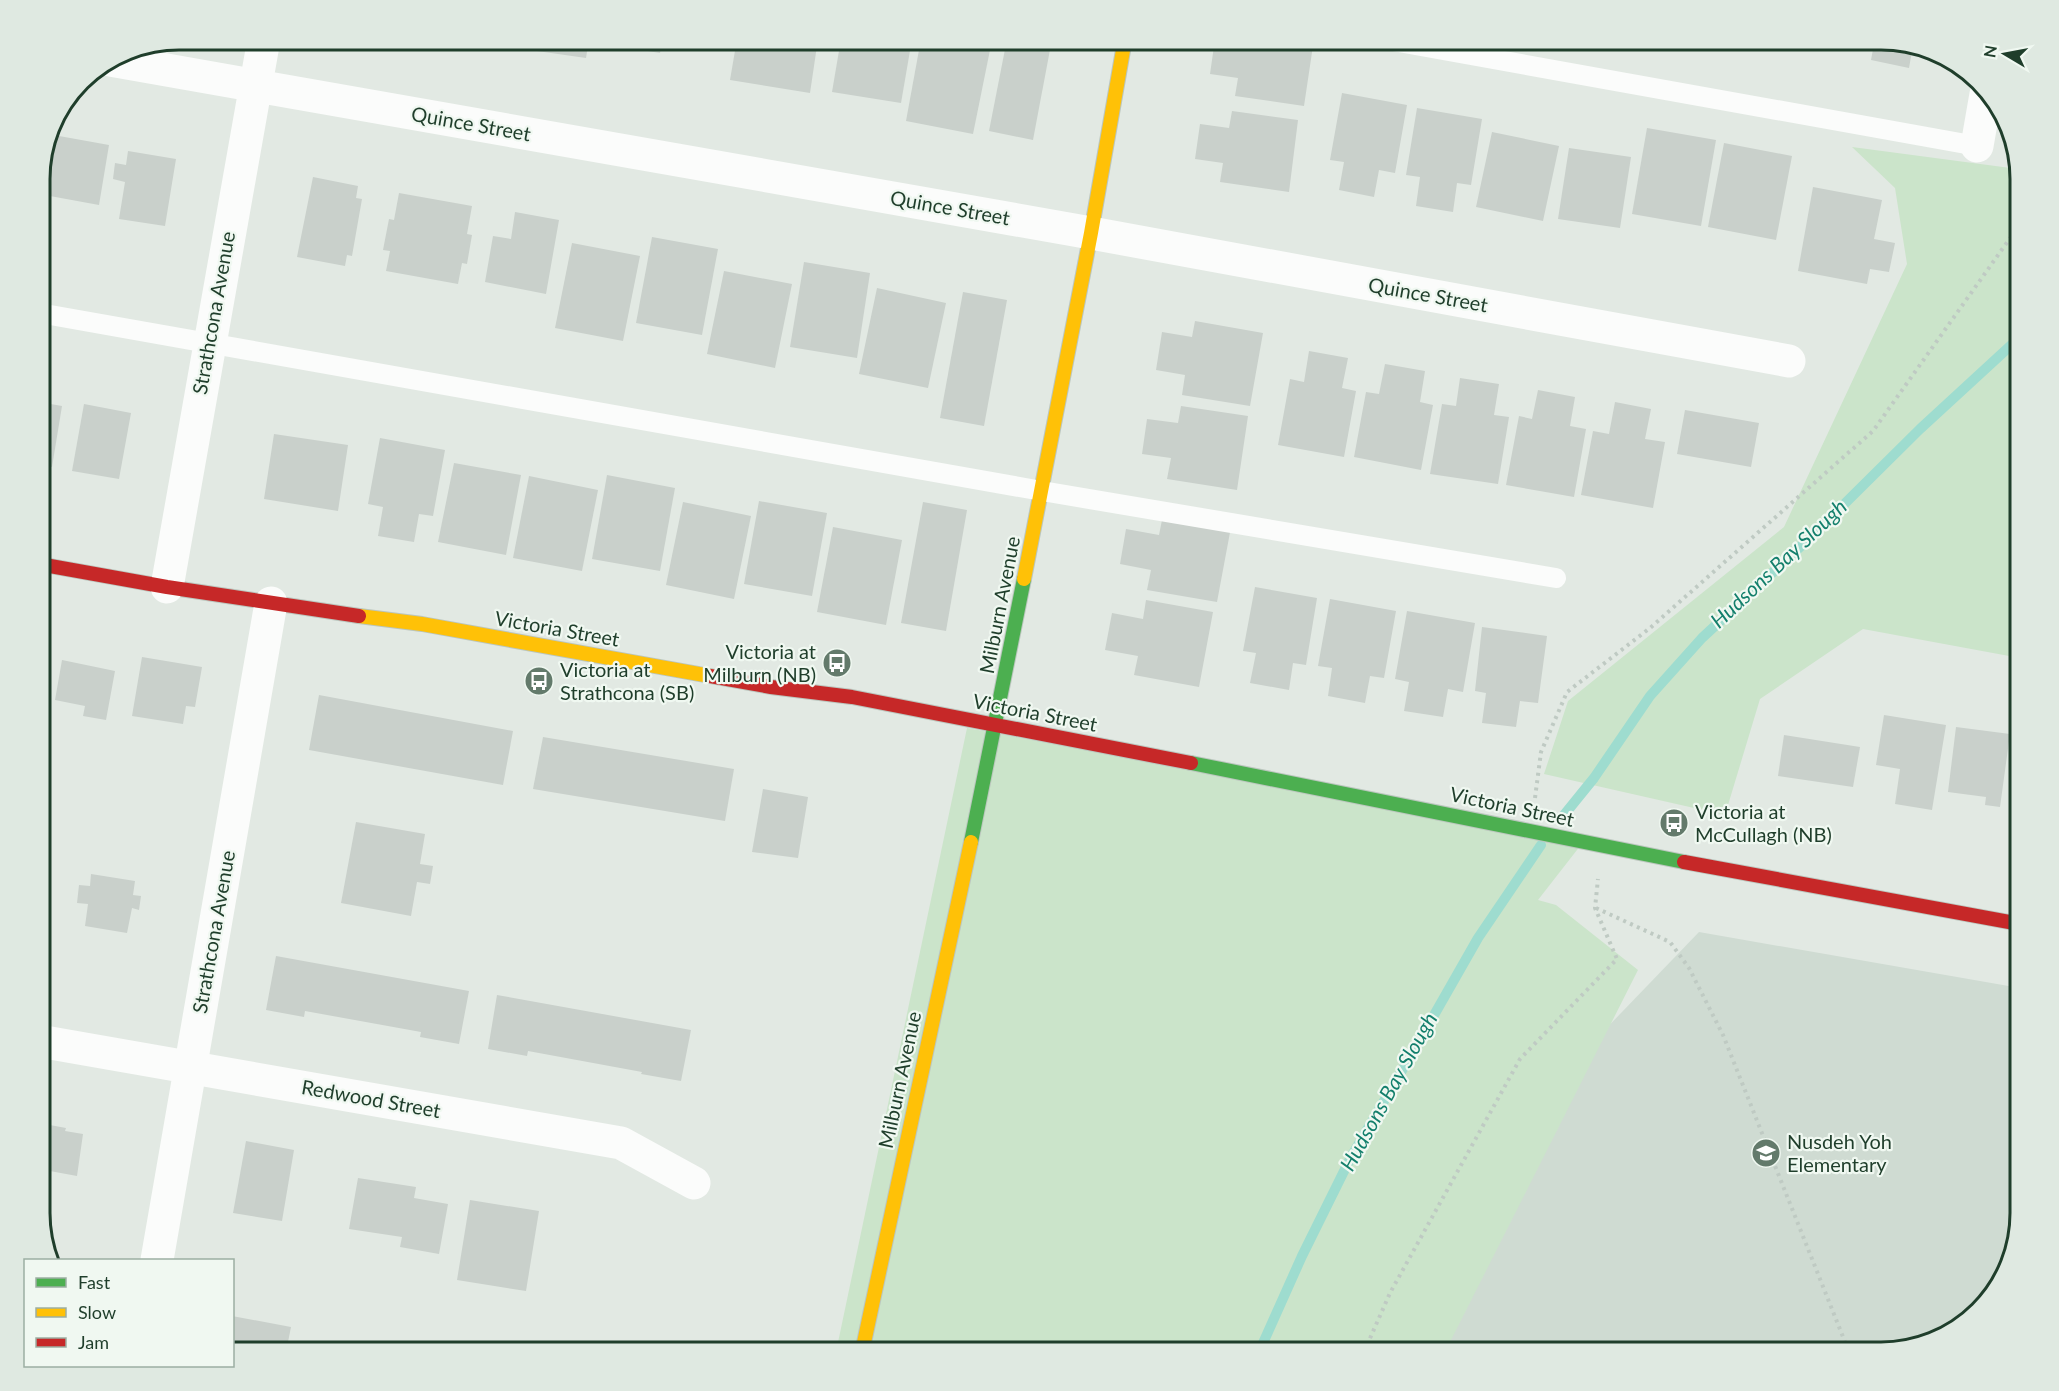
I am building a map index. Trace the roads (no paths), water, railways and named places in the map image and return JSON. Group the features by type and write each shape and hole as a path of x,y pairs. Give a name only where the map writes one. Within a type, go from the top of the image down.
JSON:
{"street":[{"name":"Strathcona Avenue","path":"167,587 208,344 262,50"},
{"name":"Milburn Avenue","path":"864,1342 996,725 1042,491 1123,50"},
{"name":"Quince Street","path":"123,62 1090,233 1789,361"},
{"path":"1977,146 1984,103"},
{"name":"Victoria Street","path":"50,566 167,587 422,624 771,687 852,696 1527,829 1601,846 2010,922"},
{"name":"Strathcona Avenue","path":"157,1259 271,603"},
{"name":"Redwood Street","path":"50,1043 621,1143 694,1183"}],"lane":[{"path":"1444,50 1977,146"},
{"path":"50,315 1042,491 1556,578"}],"waterway":[{"name":"Hudsons Bay Slough","path":"1564,815 1594,778 1650,696 1702,638 2010,346"},
{"name":"Hudsons Bay Slough","path":"1263,1342 1302,1256 1351,1157 1478,938 1541,845"}],"place":[{"name":"Victoria at Milburn (NB)","path":"837,663"},
{"name":"Victoria at Strathcona (SB)","path":"539,681"},
{"name":"Victoria at McCullagh (NB)","path":"1674,823"},
{"name":"Nusdeh Yoh Elementary","path":"1766,1153"}]}
